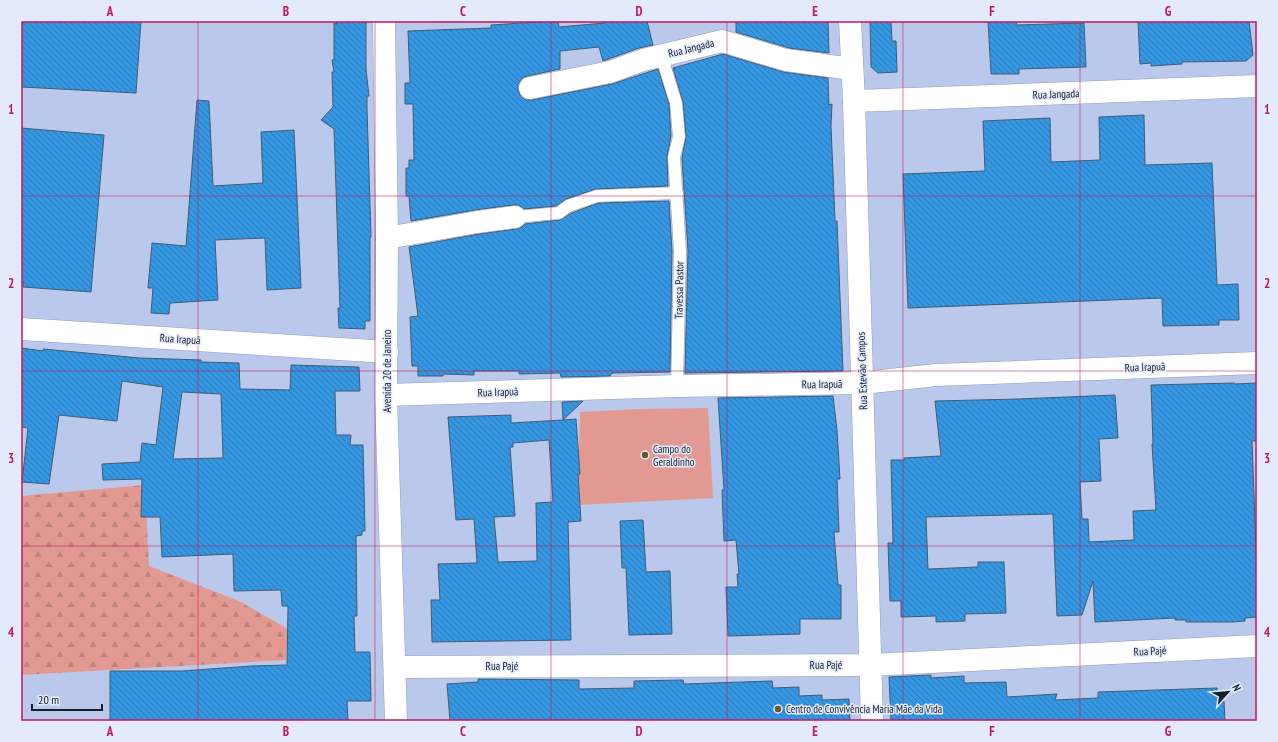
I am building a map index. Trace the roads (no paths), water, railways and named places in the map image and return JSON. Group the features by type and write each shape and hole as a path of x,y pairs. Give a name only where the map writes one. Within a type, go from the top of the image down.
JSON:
{"street":[{"name":"Avenida 20 de Janeiro","path":"384,21 387,238 386,395 396,721"},
{"name":"Rua Estevão Campos","path":"850,21 863,383 872,721"},
{"name":"Rua Jangada","path":"530,88 610,72 661,55 722,41 786,60 852,69"},
{"name":"Rua Jangada","path":"854,101 1257,86"},
{"path":"387,238 477,222 515,218"},
{"name":"Rua Irapuã","path":"21,329 387,352"},
{"name":"Rua Irapuã","path":"386,395 677,386 863,383 936,375 1257,363"},
{"name":"Rua Pajé","path":"395,667 870,665 1257,646"}],"lane":[{"name":"Travessa Pastor","path":"661,55 676,104 679,137 674,157 680,251 677,386"},
{"path":"515,218 559,213 568,206 597,196 677,193"}],"place":[{"name":"Campo do Geraldinho","path":"645,455"},
{"name":"Centro de Convivência Maria Mãe da Vida","path":"778,709"}]}
